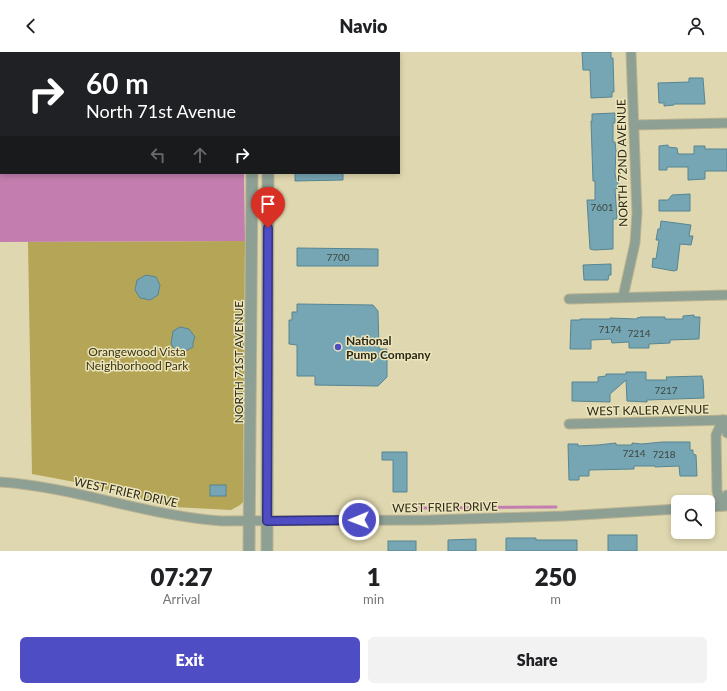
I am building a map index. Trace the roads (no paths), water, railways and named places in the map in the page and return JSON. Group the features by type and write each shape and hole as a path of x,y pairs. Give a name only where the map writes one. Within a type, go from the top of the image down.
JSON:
{"street":[{"name":"NORTH 72ND AVENUE","path":"624,297 636,228 637,199 632,52"},
{"path":"634,125 727,123"},
{"name":"NORTH 71ST AVENUE","path":"249,551 252,174"},
{"path":"267,551 268,174"},
{"path":"569,299 727,295"},
{"path":"251,384 268,384"},
{"path":"725,420 727,433"},
{"path":"724,506 717,491 716,435 725,420"},
{"name":"WEST KALER AVENUE","path":"569,424 725,420"},
{"name":"WEST FRIER DRIVE","path":"0,482 56,489 156,513 208,520 250,522 498,518 564,516 671,509"},
{"path":"724,506 727,495"}],"waterway":[{"path":"419,508 556,507"}],"place":[{"name":"National Pump Company","path":"338,347"}],"park label":[{"name":"Orangewood Vista Neighborhood Park","path":"137,358"}]}
